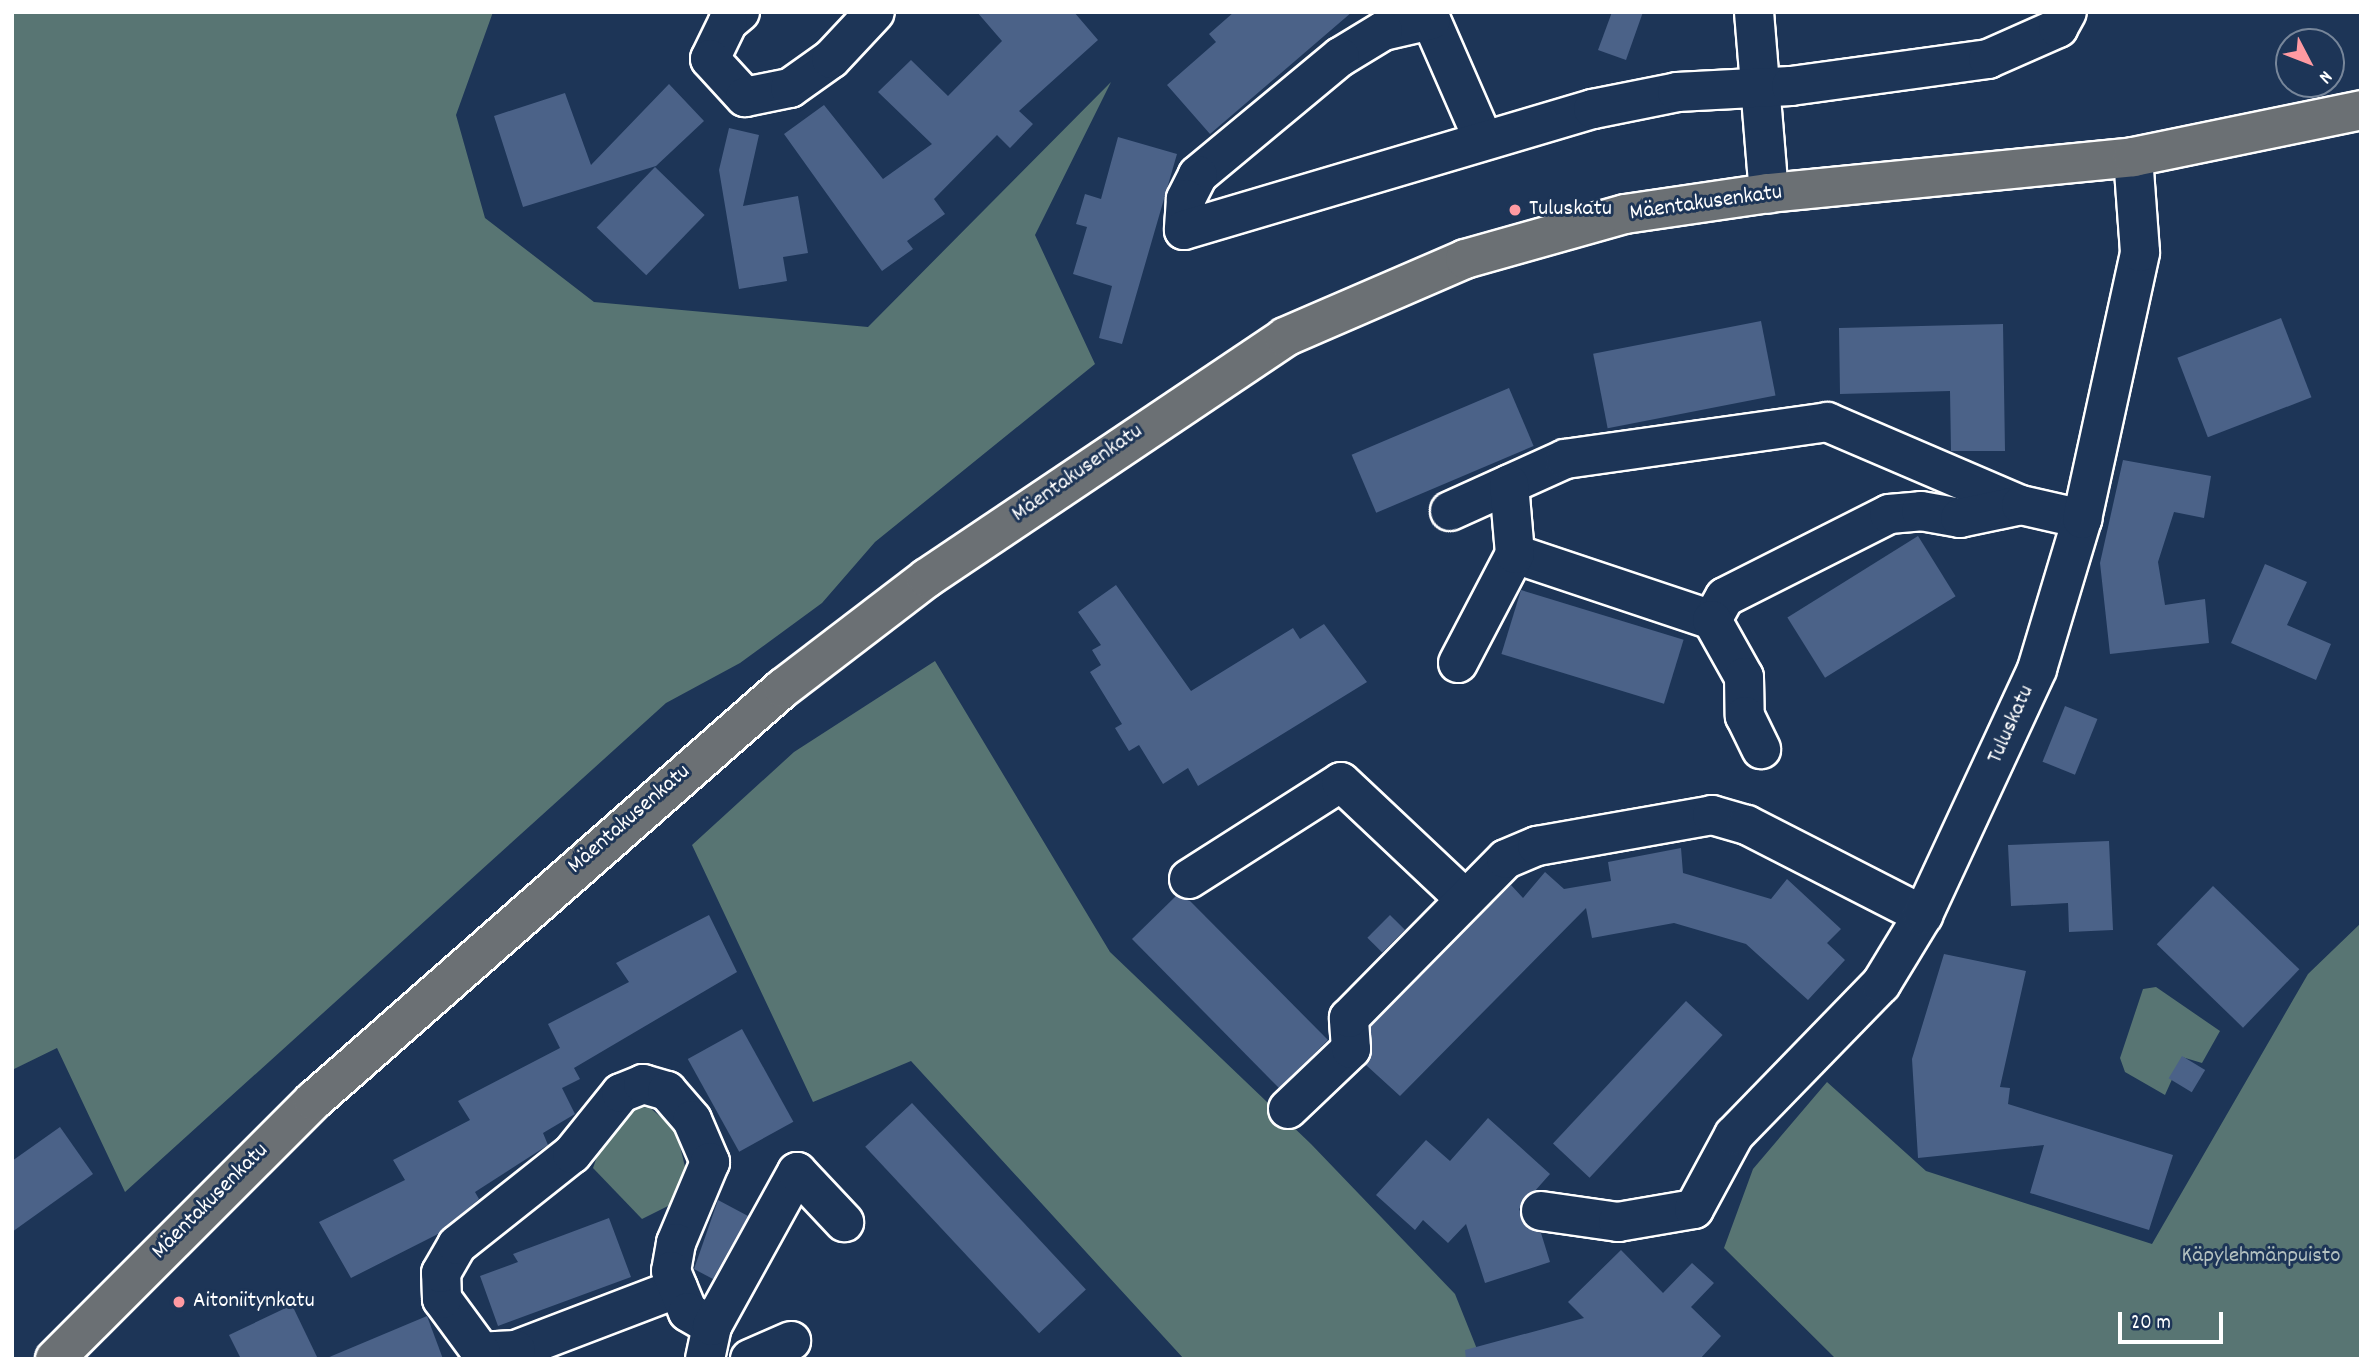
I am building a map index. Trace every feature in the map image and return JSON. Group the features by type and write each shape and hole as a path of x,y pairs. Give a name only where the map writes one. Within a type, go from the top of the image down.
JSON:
{"main road":[{"name":"Mäentakusenkatu","path":"55,1359 313,1101 698,761 927,578 1107,453 1285,337 1465,259 1625,214 1769,193 2133,157 2361,110"}],"street":[{"path":"740,12 728,22 710,59 746,97 790,88 831,59 875,12"},
{"path":"1754,12 1758,87 1769,193"},
{"path":"1483,139 1431,20 1383,31 1340,57 1199,175 1186,200 1184,230 1483,139 1677,92 1758,87 1988,59 2058,28 2067,12"},
{"name":"Tuluskatu","path":"1541,1211 1618,1222 1694,1209 1734,1135 1881,984 1923,915 2038,669 2082,519 2140,252 2133,157"},
{"path":"1450,511 1565,459 1827,422 2021,505 2082,519"},
{"path":"1458,663 1515,554 1509,484"},
{"path":"1712,620 1725,597 1889,514 1921,511 1960,518 2021,505"},
{"path":"1515,554 1712,620 1744,677 1745,716 1761,749"},
{"path":"1189,879 1341,782 1464,898"},
{"path":"1288,1109 1351,1049 1349,1018 1464,898 1506,859 1537,846 1712,816 1747,825 1923,915"},
{"path":"678,1288 516,1350 481,1352 442,1299 441,1273 457,1245 572,1154 621,1093 643,1084 667,1091 692,1120 710,1162 676,1243 671,1271 688,1312 708,1343 797,1172 844,1222"},
{"path":"750,1359 791,1341"}],"green space":[{"path":"12,12 493,12 456,115 485,218 594,302 868,327 1111,82 1035,235 1095,364 875,542 822,603 740,663 666,703 125,1192 57,1048 12,1070"},
{"path":"935,661 1110,952 1311,1144 1455,1294 1481,1359 1184,1359 911,1061 813,1102 692,845 794,752"},
{"name":"Käpylehmänpuisto","path":"2361,923 2361,1359 1836,1359 1724,1248 1753,1169 1827,1082 1926,1171 2152,1244 2308,974"},
{"path":"2156,987 2220,1031 2202,1063 2182,1057 2165,1095 2125,1072 2120,1058 2143,989"},
{"path":"649,1107 676,1130 687,1175 670,1205 642,1219 593,1168 602,1142 628,1108"}],"building":[{"path":"977,12 1074,12 1098,40 1019,111 1033,124 1010,148 997,135 934,199 945,214 907,241 913,249 882,271 784,134 824,105 883,179 932,144 878,92 911,60 948,96 1002,41"},
{"path":"1234,12 1352,12 1210,134 1167,85 1216,42 1209,34"},
{"path":"1612,12 1643,12 1626,60 1598,50"},
{"path":"669,84 704,121 656,166 523,207 494,116 565,93 591,165"},
{"path":"729,128 759,135 743,206 798,196 808,253 783,257 787,281 739,289 719,170"},
{"path":"1118,137 1177,154 1122,344 1099,338 1112,286 1073,274 1087,227 1076,224 1085,194 1101,199"},
{"path":"655,167 705,215 646,275 597,227"},
{"path":"2281,318 2311,397 2208,437 2177,358"},
{"path":"1761,321 1776,396 1608,428 1593,354"},
{"path":"2003,324 2005,451 1951,451 1950,391 1840,394 1839,328"},
{"path":"1509,388 1534,446 1376,513 1352,455"},
{"path":"2123,460 2211,476 2204,518 2174,512 2158,562 2165,605 2205,599 2209,643 2110,654 2100,563"},
{"path":"1918,536 1956,596 1825,678 1787,618"},
{"path":"2265,564 2307,582 2287,625 2331,644 2316,680 2231,643"},
{"path":"1116,585 1191,691 1293,628 1300,639 1324,624 1367,682 1198,786 1188,768 1163,784 1139,745 1129,751 1115,728 1122,724 1090,672 1101,665 1092,650 1101,645 1078,612"},
{"path":"1521,590 1684,640 1664,704 1501,654"},
{"path":"2065,706 2097,719 2075,775 2043,762"},
{"path":"2109,841 2113,930 2069,932 2068,903 2011,906 2008,845"},
{"path":"1681,848 1683,873 1771,899 1787,879 1841,929 1827,943 1845,960 1808,1000 1746,944 1674,923 1592,938 1586,908 1400,1096 1366,1065 1371,1026 1511,885 1523,898 1545,872 1564,889 1611,881 1608,862"},
{"path":"2213,886 2299,969 2243,1028 2157,944"},
{"path":"1176,896 1190,901 1328,1040 1279,1088 1132,939"},
{"path":"709,915 737,972 574,1068 580,1079 562,1088 575,1114 543,1133 548,1145 475,1192 479,1199 438,1234 351,1278 319,1222 405,1180 393,1160 470,1120 458,1101 560,1048 548,1024 629,982 616,963"},
{"path":"1390,915 1405,930 1382,952 1367,938"},
{"path":"1944,954 2026,971 2000,1087 2010,1088 2008,1104 2173,1155 2149,1230 2030,1193 2044,1145 1918,1158 1912,1059"},
{"path":"1686,1001 1723,1035 1590,1178 1553,1144"},
{"path":"742,1029 793,1122 739,1152 688,1059"},
{"path":"2182,1056 2205,1070 2192,1092 2169,1078"},
{"path":"912,1103 1086,1289 1039,1333 865,1147"},
{"path":"1488,1118 1550,1174 1519,1209 1527,1228 1541,1233 1550,1262 1485,1283 1466,1224 1448,1243 1423,1220 1415,1230 1376,1195 1426,1140 1450,1161"},
{"path":"60,1127 93,1174 12,1232 12,1161"},
{"path":"718,1200 748,1216 713,1279 694,1269"},
{"path":"609,1218 631,1277 498,1326 480,1276 518,1262 513,1254"},
{"path":"1621,1250 1663,1293 1692,1263 1714,1283 1691,1307 1721,1336 1700,1359 1466,1359 1465,1350 1584,1318 1568,1302"},
{"path":"292,1305 318,1359 241,1359 229,1335"},
{"path":"427,1316 443,1359 327,1359 327,1358"}],"place":[{"name":"Tuluskatu","path":"1515,210"},
{"name":"Aitoniitynkatu","path":"179,1302"}]}
